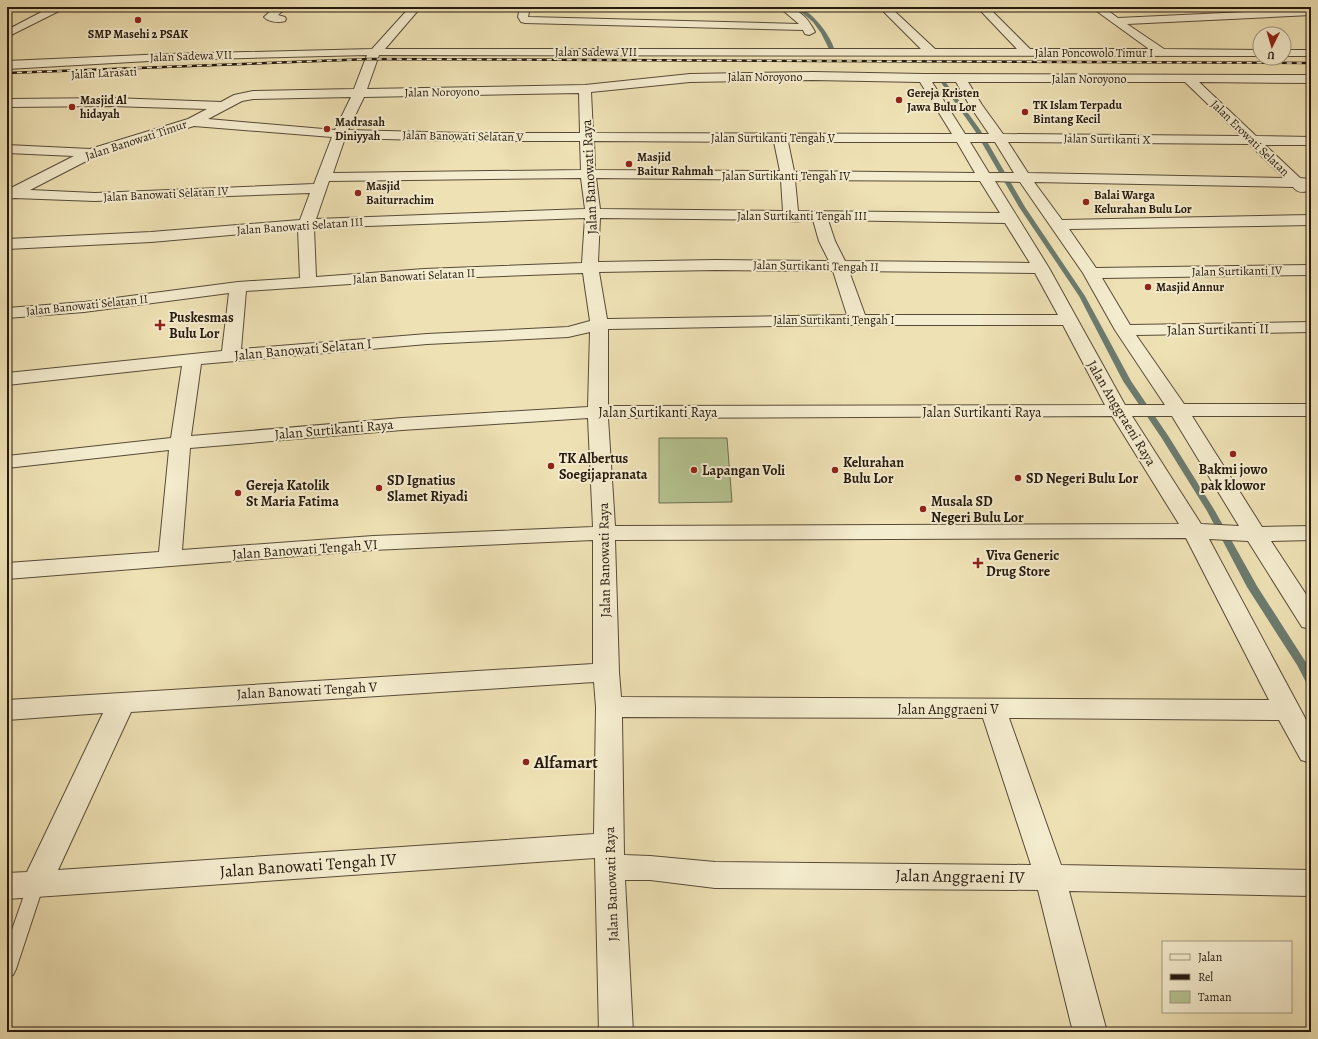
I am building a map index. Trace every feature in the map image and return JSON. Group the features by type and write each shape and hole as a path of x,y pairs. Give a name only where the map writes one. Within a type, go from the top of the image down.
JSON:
{"street":[{"path":"7,34 60,7"},
{"path":"281,19 269,17 282,7"},
{"path":"308,282 306,224 340,134 359,94 372,57 416,7"},
{"path":"525,7 523,17 525,20 678,18 807,26"},
{"path":"784,7 800,18 807,26 816,52"},
{"path":"884,7 931,52"},
{"name":"Jalan Poncowolo Timur I","path":"982,7 1027,53"},
{"path":"1096,7 1162,53"},
{"path":"1116,21 1311,12"},
{"path":"14,18 34,19"},
{"path":"677,52 678,18"},
{"name":"Jalan Sadewa VII","path":"7,65 167,57 372,57 677,52 839,52"},
{"name":"Jalan Poncowolo Timur I","path":"839,52 1252,53"},
{"path":"1292,53 1311,53"},
{"path":"372,57 383,64"},
{"path":"353,65 372,57"},
{"path":"497,64 637,63"},
{"path":"397,64 469,64"},
{"name":"Jalan Noroyono","path":"223,106 238,98 252,95 359,94 585,88 690,78 813,76 924,78 1311,79"},
{"name":"Jalan Anggraeni Raya","path":"924,78 965,139 1041,268 1068,320 1123,412 1200,532 1287,710 1311,753"},
{"path":"960,78 1021,178 1058,225 1091,273 1124,330 1251,533 1311,621"},
{"name":"Jalan Erowati Selatan","path":"1189,79 1311,198"},
{"name":"Jalan Banowati Raya","path":"585,88 588,174 593,213 590,267 599,324 598,412 604,534 606,672 609,707 609,856 616,1032"},
{"path":"7,103 112,102 223,106"},
{"name":"Jalan Banowati Timur","path":"9,194 91,153 193,122 223,106"},
{"name":"Jalan Banowati Selatan V","path":"193,122 340,134 586,138"},
{"name":"Jalan Surtikanti Tengah V","path":"586,138 965,139"},
{"path":"780,138 788,176 791,216"},
{"name":"Jalan Surtikanti X","path":"965,139 1311,141"},
{"path":"7,149 91,153"},
{"name":"Jalan Banowati Selatan IV","path":"9,194 95,197 322,182 588,174"},
{"name":"Jalan Surtikanti Tengah IV","path":"588,174 986,177 1311,183"},
{"name":"Jalan Surtikanti Tengah III","path":"593,213 1011,218"},
{"name":"Jalan Banowati Selatan III","path":"7,244 151,237 306,224 593,213"},
{"path":"819,216 858,320"},
{"path":"1058,225 1311,220"},
{"name":"Jalan Surtikanti Tengah II","path":"590,267 716,265 1041,268"},
{"name":"Jalan Banowati Selatan II","path":"7,313 84,307 238,287 424,274 590,267"},
{"name":"Jalan Surtikanti IV","path":"1091,273 1311,270"},
{"path":"231,355 238,287"},
{"name":"Jalan Surtikanti Tengah I","path":"599,324 858,320 1068,320"},
{"name":"Jalan Banowati Selatan I","path":"7,379 231,355 427,339 568,332 599,324"},
{"name":"Jalan Surtikanti II","path":"1124,330 1311,327"},
{"path":"170,559 180,443 192,359"},
{"name":"Jalan Surtikanti Raya","path":"7,462 180,443 402,424 598,412 1123,412 1311,410"},
{"path":"604,534 1311,533"},
{"name":"Jalan Banowati Tengah VI","path":"7,571 373,543 604,534"},
{"name":"Jalan Banowati Tengah V","path":"7,710 606,672"},
{"path":"36,884 122,702"},
{"name":"Jalan Anggraeni V","path":"609,707 1287,710"},
{"path":"993,709 1050,878 1090,1032"},
{"name":"Jalan Banowati Tengah IV","path":"7,886 609,856"},
{"name":"Jalan Anggraeni IV","path":"609,856 650,868 715,875 976,876 1311,883"}],"lane":[{"path":"7,970 36,884"}],"green space":[{"name":"Lapangan Voli","path":"659,438 727,438 732,502 659,503"}],"waterway":[{"path":"797,7 809,15 814,21 823,33 833,52"},
{"path":"942,81 978,131 1022,207 1082,296 1127,381 1165,437 1211,511 1252,587 1302,664 1311,681"}],"railway":[{"path":"7,73 370,59 1311,63"}],"place":[{"name":"SMP Masehi 2 PSAK","path":"138,20"},
{"name":"Gereja Kristen Jawa Bulu Lor","path":"899,100"},
{"name":"Masjid Al hidayah","path":"72,107"},
{"name":"TK Islam Terpadu Bintang Kecil","path":"1025,112"},
{"name":"Madrasah Diniyyah","path":"327,129"},
{"name":"Masjid Baitur Rahmah","path":"629,164"},
{"name":"Masjid Baiturrachim","path":"358,193"},
{"name":"Balai Warga Kelurahan Bulu Lor","path":"1086,202"},
{"name":"Masjid Annur","path":"1148,287"},
{"name":"Puskesmas Bulu Lor","path":"160,325"},
{"name":"Bakmi jowo pak klowor","path":"1233,454"},
{"name":"TK Albertus Soegijapranata","path":"551,466"},
{"name":"Lapangan Voli","path":"694,470"},
{"name":"Kelurahan Bulu Lor","path":"835,470"},
{"name":"SD Negeri Bulu Lor","path":"1018,478"},
{"name":"SD Ignatius Slamet Riyadi","path":"379,488"},
{"name":"Gereja Katolik St Maria Fatima","path":"238,493"},
{"name":"Musala SD Negeri Bulu Lor","path":"923,509"},
{"name":"Viva Generic Drug Store","path":"978,563"},
{"name":"Alfamart","path":"526,762"}]}
